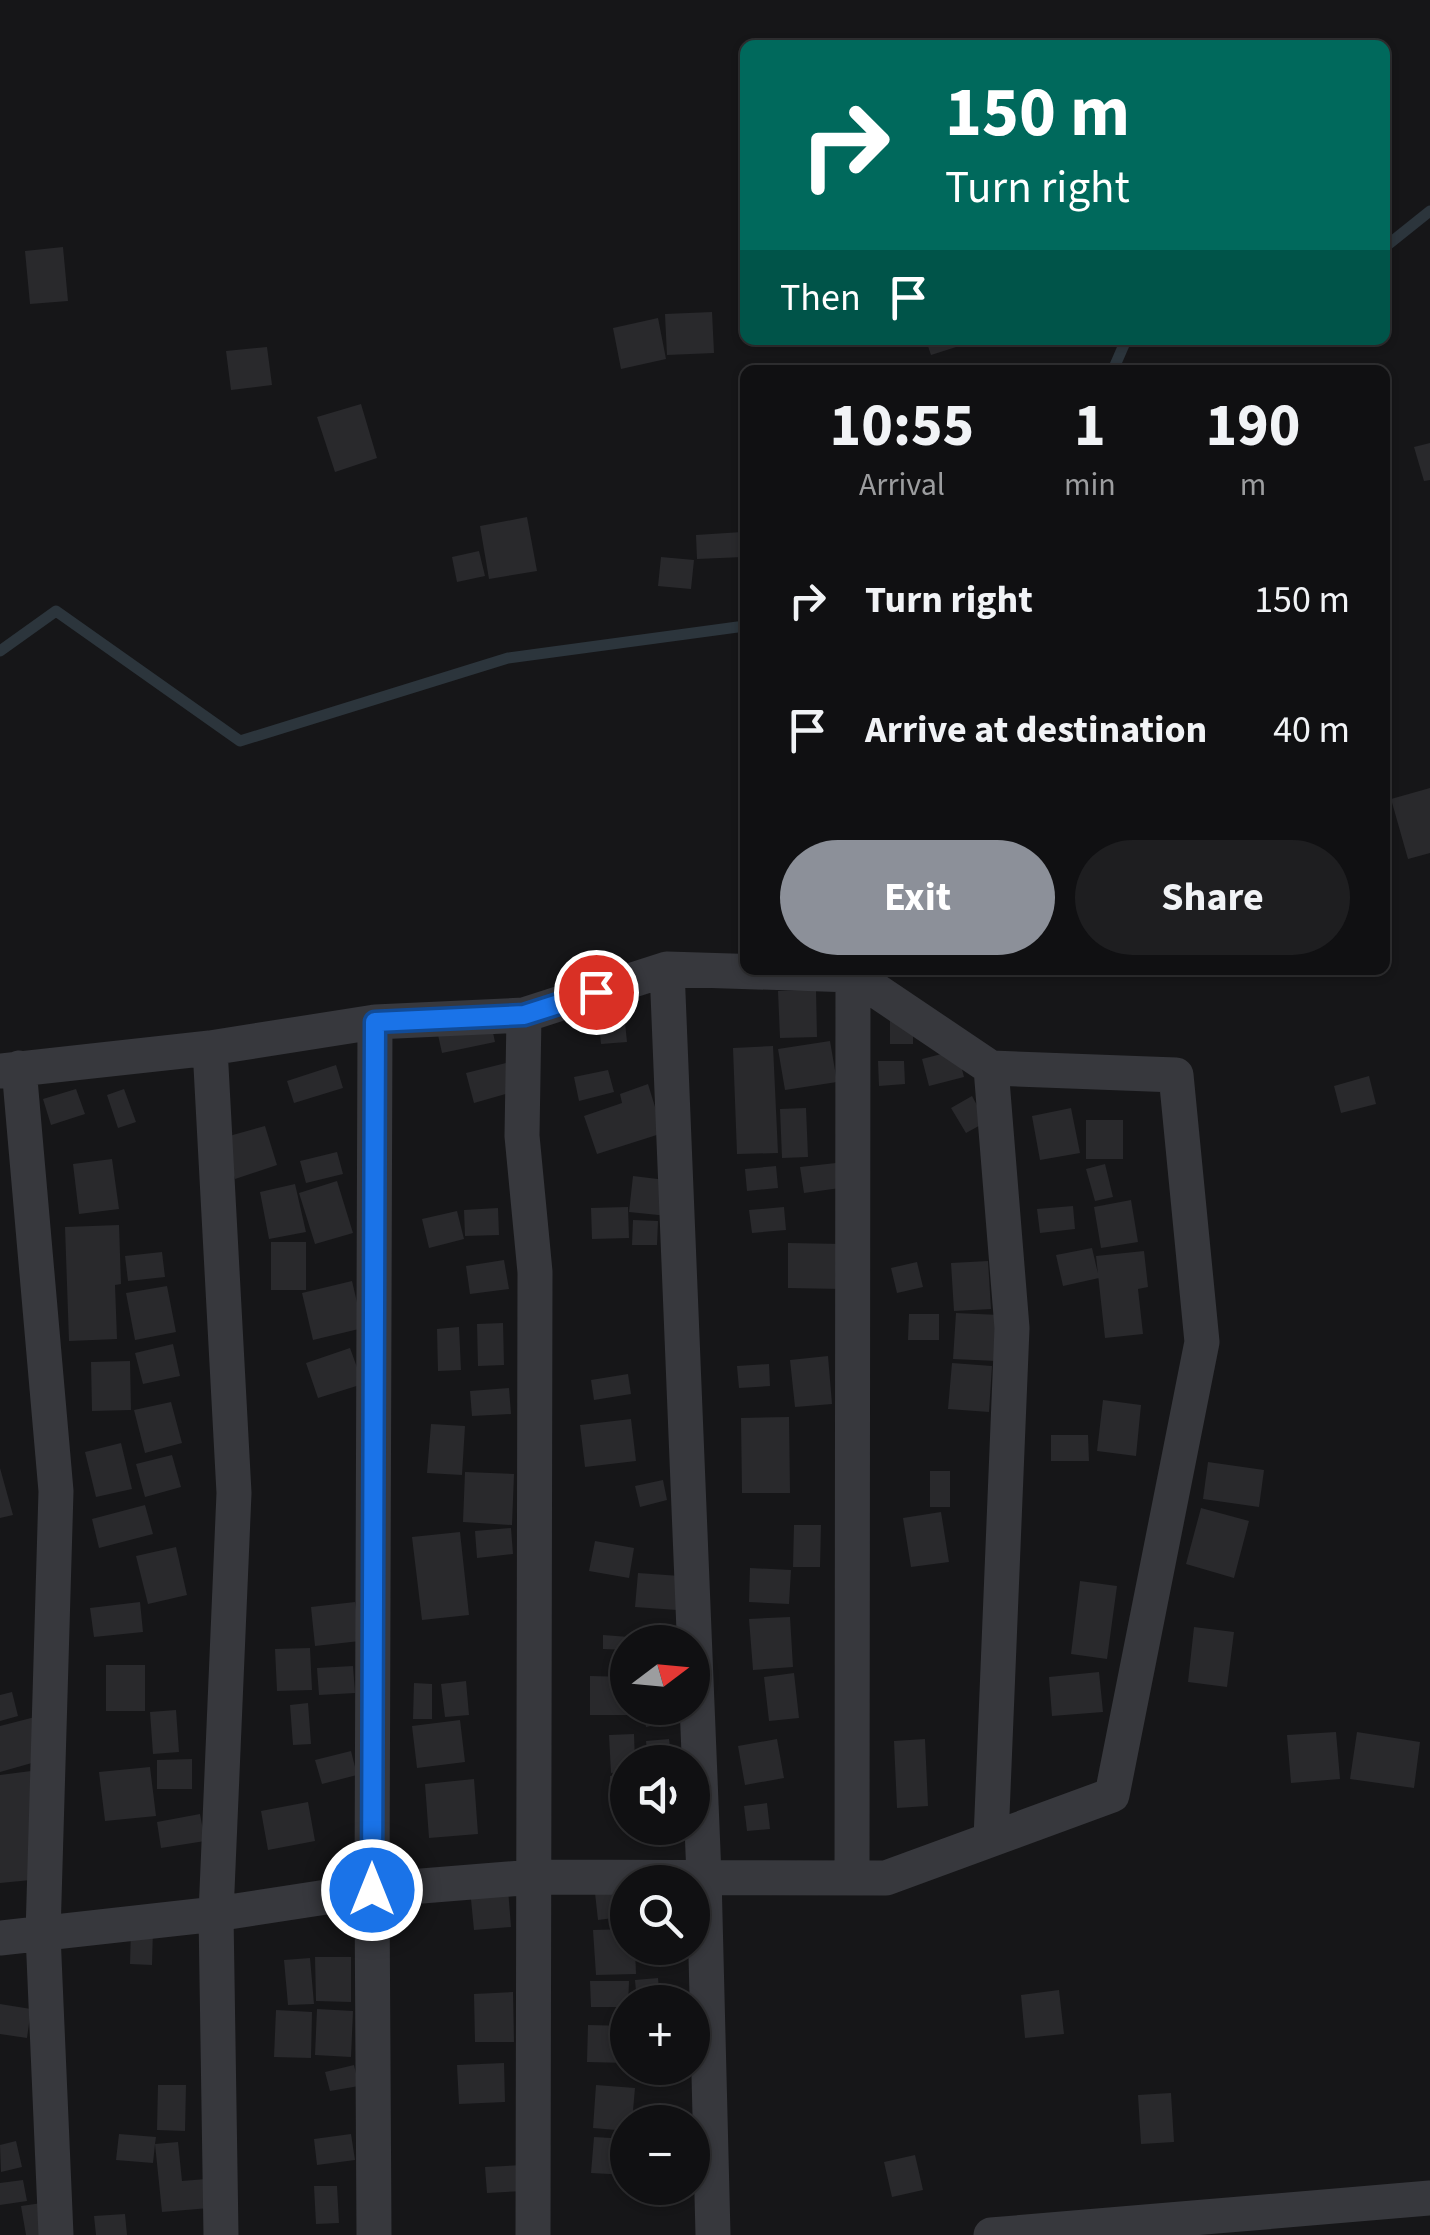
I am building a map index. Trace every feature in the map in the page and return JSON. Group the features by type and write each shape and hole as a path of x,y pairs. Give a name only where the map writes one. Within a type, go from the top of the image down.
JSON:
{"street":[{"path":"56,2235 43,1934 56,1491 10,1069 210,1048 375,1022 524,1015 667,969 740,971"},
{"path":"667,969 704,1865"},
{"path":"710,1876 886,1878 1112,1795 1202,1342 1176,1075 991,1068 853,975"},
{"path":"852,1878 853,975"},
{"path":"524,1015 522,1136 535,1272 534,2235"},
{"path":"374,2235 375,1022"},
{"path":"210,1048 234,1493 216,1914 221,2235"},
{"path":"991,1068 1012,1328 992,1839"},
{"path":"0,1938 216,1914 372,1890 534,1877 610,1877"},
{"path":"706,1965 713,2235"},
{"path":"991,2235 1430,2198"}],"building":[{"path":"63,247 68,301 30,304 25,251"},
{"path":"712,312 714,353 667,355 665,314"},
{"path":"658,318 666,359 621,369 613,328"},
{"path":"928,345 962,345 931,355"},
{"path":"267,347 272,385 231,390 226,351"},
{"path":"361,404 377,458 335,472 317,417"},
{"path":"1430,443 1430,480 1424,481 1414,447"},
{"path":"527,517 537,571 489,579 480,526"},
{"path":"740,532 740,557 697,559 696,535"},
{"path":"479,551 485,576 457,582 452,557"},
{"path":"661,557 694,560 691,589 658,586"},
{"path":"1430,788 1430,853 1408,859 1391,799"},
{"path":"621,983 627,1042 601,1044 595,985"},
{"path":"816,990 817,1037 780,1038 778,991"},
{"path":"488,1009 495,1042 442,1053 435,1021"},
{"path":"890,1012 913,1012 913,1044 890,1044"},
{"path":"830,1041 837,1082 785,1090 778,1049"},
{"path":"773,1046 778,1153 737,1154 733,1048"},
{"path":"957,1050 964,1077 929,1086 922,1059"},
{"path":"878,1061 904,1061 905,1084 879,1086"},
{"path":"506,1063 513,1092 474,1103 466,1073"},
{"path":"336,1065 343,1088 294,1103 287,1081"},
{"path":"608,1070 614,1092 579,1101 574,1077"},
{"path":"1369,1076 1376,1104 1341,1113 1334,1086"},
{"path":"648,1084 663,1133 597,1154 584,1116 622,1103 620,1094"},
{"path":"76,1089 85,1114 51,1125 43,1099"},
{"path":"124,1089 136,1122 118,1128 107,1095"},
{"path":"972,1096 986,1122 966,1133 951,1108"},
{"path":"806,1108 808,1157 782,1158 780,1109"},
{"path":"1071,1108 1080,1153 1040,1160 1032,1116"},
{"path":"1086,1120 1123,1120 1123,1159 1086,1159"},
{"path":"265,1126 277,1165 235,1179 222,1138"},
{"path":"337,1152 343,1174 306,1183 300,1161"},
{"path":"112,1159 119,1209 79,1214 73,1164"},
{"path":"836,1163 840,1188 804,1193 800,1167"},
{"path":"1105,1164 1113,1197 1095,1201 1086,1169"},
{"path":"776,1166 778,1188 747,1191 745,1169"},
{"path":"633,1176 682,1182 678,1217 629,1212"},
{"path":"337,1181 353,1233 315,1244 299,1193"},
{"path":"295,1184 306,1232 269,1239 260,1192"},
{"path":"1131,1200 1138,1242 1101,1248 1094,1207"},
{"path":"1073,1206 1075,1229 1040,1233 1037,1209"},
{"path":"628,1207 629,1238 592,1239 591,1208"},
{"path":"784,1207 786,1230 752,1233 749,1210"},
{"path":"498,1208 499,1235 465,1236 464,1210"},
{"path":"457,1211 464,1239 429,1248 422,1219"},
{"path":"633,1220 658,1221 657,1245 632,1245"},
{"path":"119,1225 121,1284 115,1285 117,1339 69,1341 65,1227"},
{"path":"271,1242 306,1242 306,1290 271,1290"},
{"path":"788,1243 843,1244 842,1289 788,1288"},
{"path":"1092,1248 1099,1278 1063,1286 1056,1255"},
{"path":"1144,1251 1148,1287 1138,1289 1143,1334 1105,1338 1096,1256"},
{"path":"162,1252 165,1277 128,1281 125,1256"},
{"path":"504,1260 509,1289 470,1294 466,1266"},
{"path":"988,1261 991,1309 954,1311 951,1263"},
{"path":"917,1262 923,1287 897,1293 891,1268"},
{"path":"352,1281 363,1328 313,1340 302,1293"},
{"path":"167,1286 176,1332 135,1340 126,1293"},
{"path":"956,1313 999,1315 996,1361 953,1359"},
{"path":"909,1314 939,1314 939,1340 908,1340"},
{"path":"503,1323 504,1365 478,1366 477,1324"},
{"path":"459,1327 461,1370 438,1371 437,1329"},
{"path":"173,1344 180,1376 143,1384 135,1353"},
{"path":"350,1348 363,1384 318,1398 306,1363"},
{"path":"828,1356 832,1404 795,1407 790,1360"},
{"path":"130,1361 131,1410 92,1411 91,1362"},
{"path":"952,1363 992,1366 989,1412 948,1409"},
{"path":"769,1364 770,1386 739,1388 737,1366"},
{"path":"628,1374 631,1394 594,1400 591,1380"},
{"path":"509,1388 511,1414 472,1416 470,1391"},
{"path":"1103,1400 1141,1405 1136,1456 1097,1451"},
{"path":"171,1402 182,1443 145,1453 134,1410"},
{"path":"789,1417 790,1493 742,1493 741,1418"},
{"path":"631,1419 636,1461 585,1467 580,1425"},
{"path":"431,1424 465,1426 462,1475 427,1473"},
{"path":"1051,1435 1088,1435 1089,1461 1051,1461"},
{"path":"121,1443 132,1489 96,1497 85,1452"},
{"path":"172,1455 181,1487 145,1497 136,1464"},
{"path":"1208,1462 1264,1470 1259,1507 1203,1499"},
{"path":"0,1468 13,1515 0,1518"},
{"path":"930,1471 950,1471 950,1507 930,1507"},
{"path":"465,1472 514,1474 512,1525 463,1522"},
{"path":"663,1480 667,1500 640,1507 635,1486"},
{"path":"145,1505 153,1534 99,1548 92,1519"},
{"path":"1201,1508 1249,1521 1234,1578 1186,1564"},
{"path":"941,1512 949,1562 911,1567 903,1518"},
{"path":"794,1525 821,1525 820,1567 793,1567"},
{"path":"511,1528 513,1554 477,1558 475,1531"},
{"path":"460,1532 469,1615 422,1620 412,1537"},
{"path":"595,1541 634,1548 629,1578 589,1571"},
{"path":"176,1547 187,1595 148,1604 136,1556"},
{"path":"750,1568 791,1570 789,1604 749,1602"},
{"path":"638,1573 680,1576 677,1610 635,1607"},
{"path":"1080,1581 1117,1586 1107,1659 1071,1654"},
{"path":"140,1602 143,1632 94,1637 90,1608"},
{"path":"355,1602 360,1641 315,1646 311,1607"},
{"path":"790,1617 793,1667 753,1670 749,1619"},
{"path":"1194,1627 1234,1632 1227,1687 1188,1682"},
{"path":"603,1635 610,1636 610,1649 603,1649"},
{"path":"310,1648 312,1690 277,1691 275,1649"},
{"path":"106,1665 145,1665 145,1711 106,1711"},
{"path":"353,1666 355,1693 319,1695 317,1668"},
{"path":"1099,1672 1103,1712 1052,1716 1049,1677"},
{"path":"794,1673 799,1718 769,1721 764,1677"},
{"path":"590,1676 610,1677 610,1715 590,1715"},
{"path":"466,1681 469,1715 445,1717 441,1684"},
{"path":"414,1683 432,1684 432,1719 413,1719"},
{"path":"12,1692 18,1716 0,1721 0,1695"},
{"path":"308,1703 311,1744 293,1745 290,1705"},
{"path":"176,1710 179,1752 153,1754 150,1712"},
{"path":"35,1717 46,1759 0,1772 0,1726"},
{"path":"460,1720 465,1762 417,1768 412,1726"},
{"path":"1336,1732 1340,1779 1291,1783 1287,1735"},
{"path":"1357,1732 1420,1742 1414,1788 1350,1779"},
{"path":"634,1734 634,1745 610,1745 610,1754 609,1735"},
{"path":"669,1739 670,1745 646,1745 646,1741"},
{"path":"777,1739 784,1778 745,1785 738,1746"},
{"path":"925,1739 928,1806 897,1808 894,1741"},
{"path":"351,1751 357,1775 322,1784 315,1760"},
{"path":"192,1759 192,1789 157,1789 157,1760"},
{"path":"150,1767 156,1816 105,1821 99,1772"},
{"path":"39,1770 52,1878 0,1883 0,1775"},
{"path":"474,1779 478,1834 429,1838 425,1784"},
{"path":"308,1802 315,1841 268,1850 261,1811"},
{"path":"767,1803 770,1829 747,1831 744,1806"},
{"path":"200,1814 205,1841 161,1848 157,1822"},
{"path":"507,1876 511,1927 474,1930 469,1879"},
{"path":"610,1891 610,1918 598,1920 595,1893"},
{"path":"131,1929 153,1929 152,1965 130,1964"},
{"path":"593,1930 610,1930 610,1965 636,1965 636,1974 596,1975"},
{"path":"315,1957 351,1957 351,2002 316,2001"},
{"path":"310,1958 314,2004 288,2005 284,1960"},
{"path":"658,1978 659,1985 635,1985 635,1980"},
{"path":"590,1981 629,1981 629,1985 610,1985 610,2007 591,2007"},
{"path":"1059,1990 1064,2034 1025,2038 1021,1995"},
{"path":"513,1992 514,2042 475,2042 474,1994"},
{"path":"0,2004 31,2009 27,2038 0,2034"},
{"path":"317,2009 353,2011 351,2057 315,2055"},
{"path":"276,2010 312,2012 311,2058 274,2057"},
{"path":"588,2025 610,2026 610,2063 587,2062"},
{"path":"504,2063 505,2102 459,2104 457,2065"},
{"path":"354,2065 359,2086 330,2091 325,2072"},
{"path":"158,2085 186,2085 185,2131 157,2130"},
{"path":"596,2085 635,2088 634,2105 610,2105 610,2129 593,2128"},
{"path":"1171,2093 1174,2142 1141,2144 1138,2095"},
{"path":"119,2134 156,2137 153,2163 116,2160"},
{"path":"351,2134 355,2160 317,2165 314,2139"},
{"path":"594,2137 610,2138 610,2174 591,2173"},
{"path":"16,2141 22,2167 1,2172 0,2145"},
{"path":"178,2142 182,2181 218,2178 221,2207 162,2212 155,2144"},
{"path":"915,2155 923,2190 892,2197 884,2162"},
{"path":"523,2165 524,2191 487,2193 485,2167"},
{"path":"23,2180 27,2201 0,2205 0,2183"},
{"path":"314,2186 337,2186 339,2223 316,2224"},
{"path":"49,2202 54,2235 26,2235 21,2206"},
{"path":"125,2214 127,2235 96,2235 94,2216"}],"waterway":[{"path":"1390,243 1430,211"},
{"path":"1115,365 1124,345"},
{"path":"0,651 56,611 240,741 508,658 740,627"}],"route":[{"path":"372,1890 375,1022 524,1015 596,992"}]}
